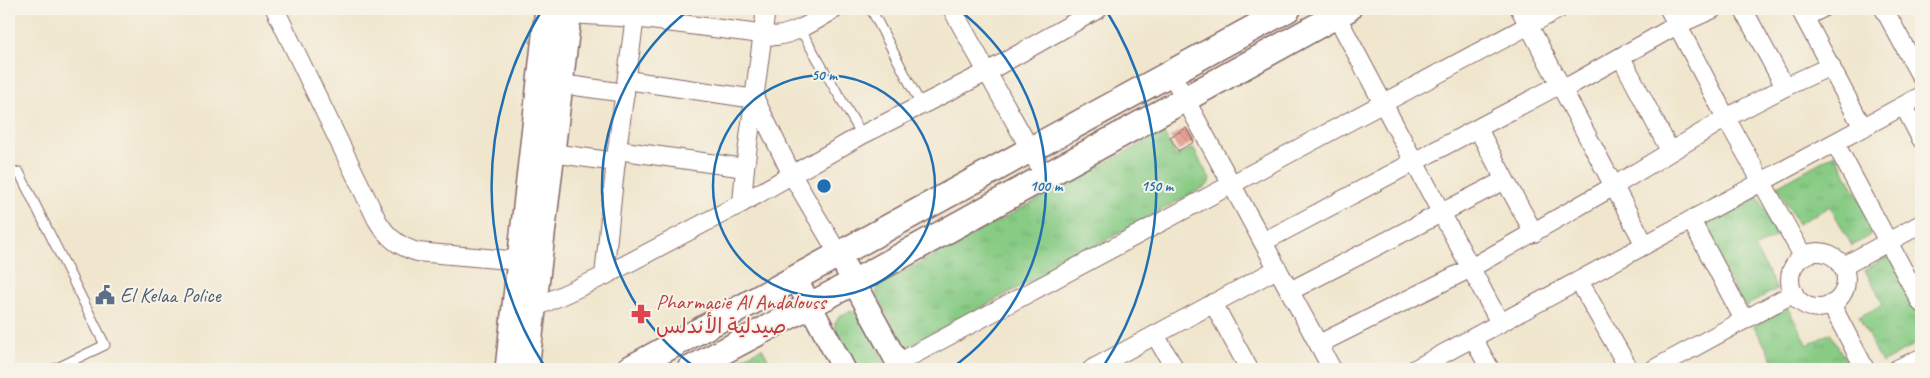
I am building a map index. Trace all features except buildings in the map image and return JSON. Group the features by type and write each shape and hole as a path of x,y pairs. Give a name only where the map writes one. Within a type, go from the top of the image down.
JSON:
{"main road":[{"path":"629,369 1288,9"},
{"path":"508,369 520,261 562,10"},
{"path":"526,369 561,84 562,10"},
{"path":"690,369 854,282 1342,12"}],"street":[{"path":"274,9 377,220 389,237 407,249 418,252 520,261"},
{"path":"742,203 766,9"},
{"path":"952,9 1045,176"},
{"path":"534,308 604,276 742,203 862,135 987,72 1078,13 1098,9"},
{"path":"1520,9 1645,245"},
{"path":"755,98 792,175 840,255 900,366 1383,102 1559,9"},
{"path":"1669,9 1726,118 1803,256"},
{"path":"1263,242 1414,161 1621,58 1677,26 1713,9"},
{"path":"1743,9 1785,87"},
{"path":"1821,9 1803,13 1863,128"},
{"path":"1884,9 1921,76"},
{"path":"562,10 636,13 776,36 800,29 829,10"},
{"path":"1342,12 1383,102 1500,323"},
{"path":"604,276 616,156 636,13"},
{"path":"1621,58 1670,152"},
{"path":"1319,344 1471,268 1614,186 1726,118 1830,66"},
{"path":"1171,73 1332,369"},
{"path":"561,84 626,86 755,98"},
{"path":"1421,368 1500,323 1921,96"},
{"path":"1904,106 1921,139"},
{"path":"1478,129 1534,233"},
{"path":"1835,143 1921,303"},
{"path":"552,153 616,156 745,168"},
{"path":"1290,291 1505,180"},
{"path":"1691,220 1744,320"},
{"path":"1842,267 1921,224"},
{"path":"1812,252 1829,254 1837,259 1842,267 1845,275 1843,292 1831,304 1814,307 1799,300 1790,285 1792,268 1803,256 1812,252"},
{"path":"1099,368 1278,268"},
{"path":"796,279 844,369"},
{"path":"1579,281 1629,369"},
{"path":"1654,369 1794,293"},
{"path":"1213,303 1249,369"},
{"path":"1831,304 1865,369"},
{"path":"1155,335 1175,369"},
{"path":"1473,338 1490,369"},
{"path":"1898,369 1921,358"}],"lane":[{"path":"870,9 921,105"},
{"path":"800,29 862,135"},
{"path":"9,177 19,172 105,345 55,369"}],"green space":[{"path":"1163,132 1176,156 1193,148 1210,179 1208,185 910,346 902,345 876,293 879,285"},
{"path":"1835,154 1877,231 1852,246 1830,206 1798,224 1777,186"},
{"path":"1758,197 1778,235 1755,248 1777,289 1744,307 1701,228"},
{"path":"1890,255 1921,312 1921,341 1882,363 1859,317 1883,304 1865,270"},
{"path":"1787,307 1808,345 1830,333 1851,369 1778,369 1754,326"},
{"path":"851,311 862,320 889,369 856,369 835,328 835,323 839,316"},
{"path":"762,348 773,369 721,369"}],"place":[{"name":"El Kelaa Police","path":"105,295"},
{"name":"Pharmacie Al Andalouss صيدلية الأندلس","path":"641,314"}]}
